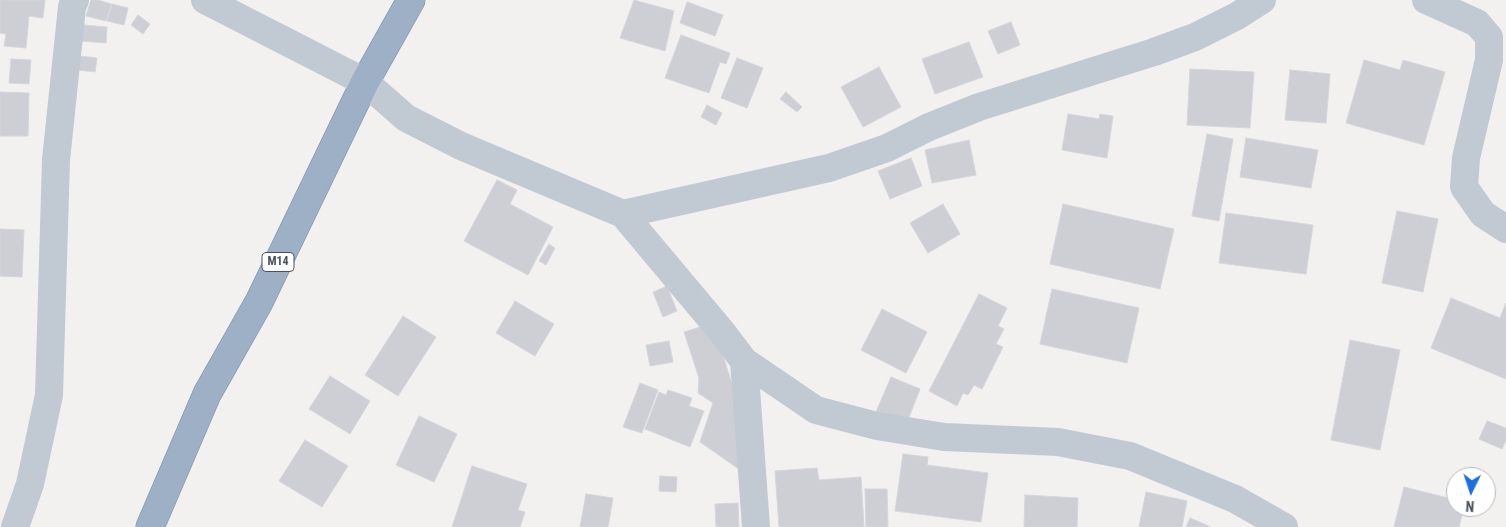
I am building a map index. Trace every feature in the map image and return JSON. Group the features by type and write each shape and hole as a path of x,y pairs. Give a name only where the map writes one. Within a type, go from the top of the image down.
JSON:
{"highway":[{"name":"M14","path":"150,527 207,394 259,302 365,82 411,0"}],"street":[{"path":"15,527 30,484 49,395 56,160 72,7 75,0"},
{"path":"205,0 365,82 406,118 461,146 623,214 744,361 816,410 877,426 944,437 1058,442 1130,456 1235,499 1284,527"},
{"path":"623,214 829,168 887,148 929,126 979,107 1154,52 1195,37 1237,16 1262,0"},
{"path":"1426,0 1477,23 1489,37 1490,60 1466,158 1464,188 1483,214 1506,229"},
{"path":"744,361 756,527"}],"building":[{"path":"0,0 45,0 43,18 29,16 26,48 4,46 6,34 0,33"},
{"path":"91,0 111,4 106,21 86,16"},
{"path":"634,0 674,11 665,51 620,38"},
{"path":"687,2 723,15 715,36 680,23"},
{"path":"112,4 128,8 124,25 107,21"},
{"path":"138,15 150,24 143,34 131,25"},
{"path":"1011,22 1020,45 998,54 988,31"},
{"path":"83,25 107,27 106,43 81,41"},
{"path":"681,35 730,53 726,64 720,62 709,93 665,78"},
{"path":"969,42 983,77 935,94 922,59"},
{"path":"80,56 97,58 95,72 78,70"},
{"path":"737,58 763,68 747,108 721,98"},
{"path":"11,59 31,60 29,84 9,83"},
{"path":"1364,60 1400,70 1403,60 1445,72 1424,145 1346,123"},
{"path":"879,67 901,107 863,127 841,87"},
{"path":"1190,69 1254,72 1250,128 1187,125"},
{"path":"1290,70 1330,74 1326,123 1285,120"},
{"path":"0,92 29,93 28,136 0,136"},
{"path":"786,92 802,107 797,112 780,99"},
{"path":"707,105 722,113 716,125 701,117"},
{"path":"1068,114 1099,119 1100,114 1113,116 1107,158 1062,150"},
{"path":"1207,134 1233,139 1219,221 1192,216"},
{"path":"1246,138 1318,150 1311,188 1240,177"},
{"path":"969,140 976,175 932,183 925,150"},
{"path":"911,158 922,186 890,199 878,171"},
{"path":"497,180 517,190 510,204 553,227 528,275 464,241"},
{"path":"943,204 960,234 928,253 910,223"},
{"path":"1063,204 1174,229 1160,289 1050,264"},
{"path":"1397,211 1438,219 1423,292 1382,283"},
{"path":"1226,213 1313,225 1306,274 1219,263"},
{"path":"0,229 24,230 22,277 0,276"},
{"path":"549,244 555,248 546,265 539,261"},
{"path":"667,286 677,311 663,317 653,292"},
{"path":"1052,289 1139,308 1127,363 1040,344"},
{"path":"979,294 1007,308 998,326 1004,329 996,344 1003,347 982,389 974,385 968,395 963,393 957,406 929,391"},
{"path":"1451,298 1500,318 1506,303 1506,379 1431,348"},
{"path":"515,301 554,324 535,356 496,333"},
{"path":"882,309 927,332 906,373 861,350"},
{"path":"403,316 436,337 398,396 365,375"},
{"path":"713,323 736,397 743,472 700,442 713,403 698,393 699,378 684,332"},
{"path":"1350,340 1400,350 1380,450 1331,440"},
{"path":"669,341 673,362 650,366 646,345"},
{"path":"330,376 370,401 350,434 309,409"},
{"path":"891,377 920,389 906,425 876,412"},
{"path":"640,383 658,390 642,433 623,427"},
{"path":"668,390 692,398 689,406 704,411 690,447 645,429 659,392 666,395"},
{"path":"419,416 457,434 434,482 396,465"},
{"path":"1487,421 1506,428 1506,440 1502,449 1479,439"},
{"path":"305,440 348,466 322,507 279,481"},
{"path":"903,454 928,457 927,465 988,473 981,522 895,511"},
{"path":"472,466 527,484 518,510 525,512 520,527 452,527"},
{"path":"817,468 819,480 861,477 864,527 779,527 775,471"},
{"path":"660,476 677,477 676,492 659,491"},
{"path":"1404,487 1446,498 1446,517 1462,517 1459,527 1394,527"},
{"path":"865,489 887,489 888,527 866,527"},
{"path":"1146,492 1187,501 1182,527 1139,527"},
{"path":"586,494 613,498 608,527 580,527"},
{"path":"1025,495 1078,498 1077,527 1024,527"},
{"path":"738,503 739,527 716,527 715,504"},
{"path":"1190,518 1211,527 1186,527"}]}
